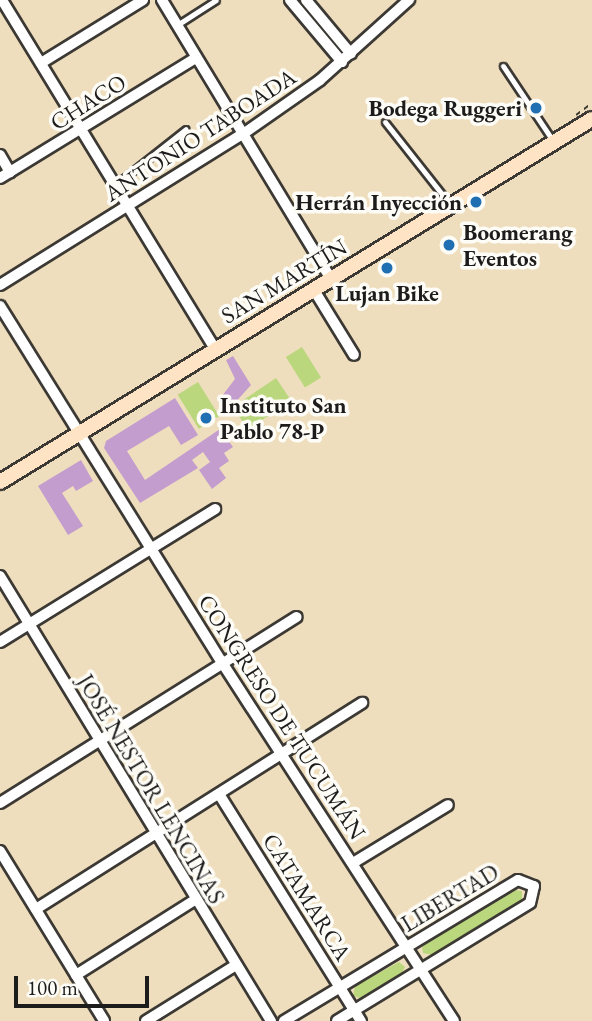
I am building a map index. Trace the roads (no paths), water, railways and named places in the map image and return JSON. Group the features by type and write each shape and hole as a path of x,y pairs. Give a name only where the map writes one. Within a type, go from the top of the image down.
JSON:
{"main road":[{"name":"SAN MARTÍN","path":"0,482 592,119"}],"street":[{"path":"2,0 216,350"},
{"path":"41,63 143,0"},
{"path":"162,0 331,279"},
{"path":"342,62 293,4 305,0 351,54"},
{"name":"ANTONIO TABOADA","path":"0,285 243,134 342,62 409,0"},
{"name":"CHACO","path":"0,178 196,58"},
{"path":"0,155 10,172"},
{"path":"314,290 354,355"},
{"name":"CONGRESO DE TUCUMÁN","path":"0,306 223,664 454,1021"},
{"path":"0,642 215,509"},
{"name":"JOSÉ NESTOR LENCINAS","path":"0,576 271,1021"},
{"path":"0,803 296,617"},
{"path":"36,909 362,704"},
{"name":"CATAMARCA","path":"219,794 361,1021"},
{"path":"354,863 448,805"},
{"path":"0,850 104,1021"},
{"name":"LIBERTAD","path":"284,1021 519,880 534,886 530,903 337,1021"},
{"path":"76,975 196,900"},
{"path":"146,1021 236,965"}],"lane":[{"path":"177,25 215,0"},
{"path":"503,66 555,143"},
{"path":"385,122 451,206"},
{"path":"115,185 186,129"}],"place":[{"name":"Bodega Ruggeri","path":"536,108"},
{"name":"Herrán Inyección","path":"476,202"},
{"name":"Boomerang Eventos","path":"449,245"},
{"name":"Lujan Bike","path":"387,268"},
{"name":"Instituto San Pablo 78-P","path":"206,418"}]}
